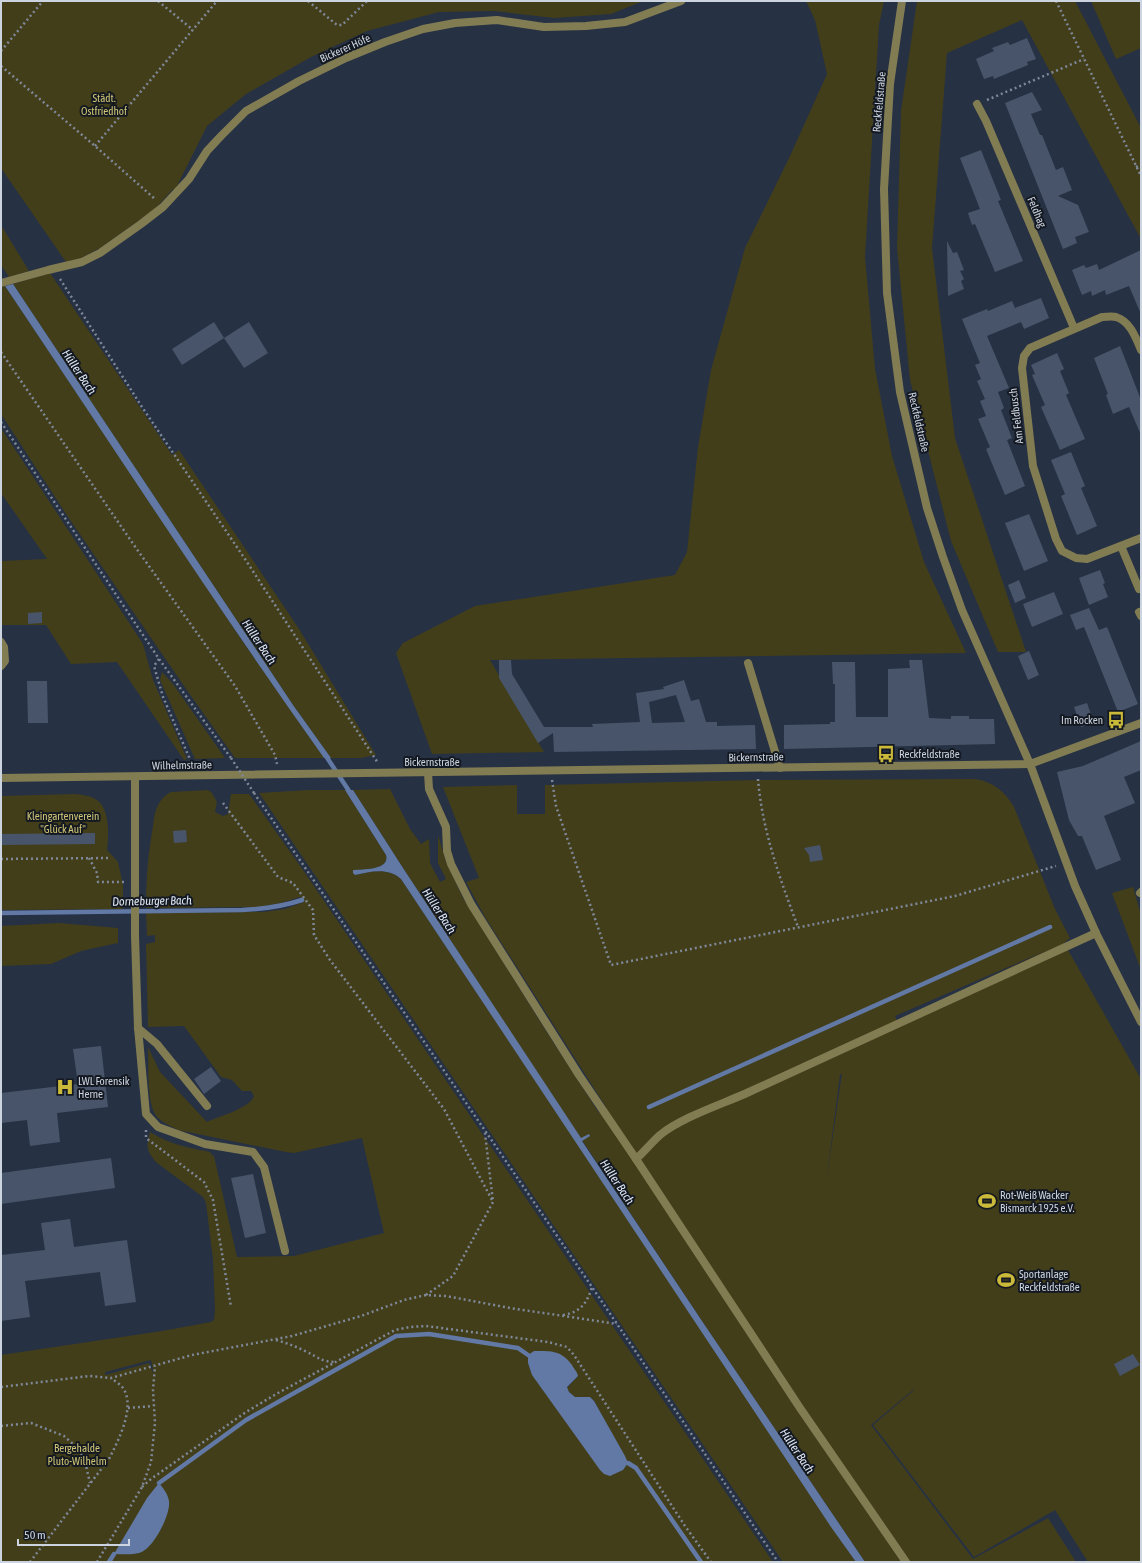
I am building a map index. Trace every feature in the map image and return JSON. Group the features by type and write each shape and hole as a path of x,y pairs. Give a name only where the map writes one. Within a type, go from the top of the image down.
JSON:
{"street":[{"name":"Bickerer Höfe","path":"1,283 50,269 82,262 100,253 163,207 189,179 207,151 246,111 346,58 385,42 423,29 454,23 497,20 544,27 586,26 625,22 681,1"},
{"name":"Reckfeldstraße","path":"902,1 890,84 884,189 887,293 900,392 927,508 962,610 1030,764 1066,863 1096,933 1141,1022"},
{"name":"Feldhag","path":"977,104 986,121 1074,328"},
{"name":"Am Feldbusch","path":"1141,350 1135,336 1126,323 1115,316 1102,317 1030,348 1024,356 1022,368 1033,466 1056,539 1062,551 1076,558 1087,559 1141,538"},
{"path":"1121,546 1139,590"},
{"path":"1,642 4,647 5,661 1,666"},
{"path":"748,663 780,768"},
{"name":"Bickernstraße","path":"363,773 550,772 1030,764 1141,723"},
{"name":"Wilhelmstraße","path":"1,778 363,773"},
{"path":"428,773 429,789 446,827 447,851 451,864 471,904 579,1075 800,1408 906,1562"},
{"path":"135,777 134,884 138,1028 146,1114 158,1128 198,1142 253,1152 264,1167 285,1251"},
{"path":"636,1159 660,1135 694,1116 719,1106 1096,933"},
{"path":"138,1028 157,1044 207,1106"}],"path":[{"path":"1,51 43,1"},
{"path":"158,1 194,30"},
{"path":"95,146 217,1"},
{"path":"308,1 337,25 342,25 367,1"},
{"path":"1056,1 1141,176"},
{"path":"977,104 1084,58"},
{"path":"1,66 95,146 163,207"},
{"path":"1136,167 1141,164"},
{"path":"50,269 245,559 384,773"},
{"path":"1,352 136,548 235,686 275,755 280,775"},
{"path":"1,422 159,659 231,758 778,1562"},
{"path":"159,659 154,666 163,697 192,763 192,776"},
{"path":"757,768 759,795 773,858 798,927"},
{"path":"550,772 556,806 611,965 955,896 1066,863"},
{"path":"223,803 278,877 293,883 313,910 314,935 322,948 444,1109 493,1202"},
{"path":"88,858 97,873 98,882 134,884"},
{"path":"1,859 110,858"},
{"path":"146,1114 146,1138 204,1182 213,1200 231,1307"},
{"path":"426,1295 453,1276 493,1202 484,1132"},
{"path":"561,1315 567,1314 583,1306 589,1298 592,1287"},
{"path":"1,1387 89,1376 111,1378 192,1355 292,1336 361,1316 404,1300 426,1295 446,1296 510,1308 617,1324"},
{"path":"142,1487 151,1479 246,1412 391,1331 403,1328 426,1326 548,1342 566,1347 574,1355 681,1519 711,1562"},
{"path":"275,1340 298,1348 322,1361 335,1362"},
{"path":"97,1562 142,1487 152,1462 155,1423 153,1390 154,1366"},
{"path":"30,1562 109,1459 116,1444 128,1408 128,1398 123,1388 111,1378"},
{"path":"128,1408 154,1406"},
{"path":"1,1426 31,1423 64,1436 81,1452 87,1464 91,1483"}],"green space":[{"name":"Städt. Ostfriedhof","path":"1,1 643,1 611,14 554,18 494,11 439,12 367,31 311,57 246,94 207,126 175,190 173,189 155,209 100,248 81,258 66,262 1,168"},
{"path":"806,1 884,1 879,25 865,257 875,369 892,456 924,562 966,653 490,660 544,752 432,754 396,653 403,643 475,606 675,575 687,552 698,447 711,370 745,248 790,156 827,74 815,20"},
{"path":"917,1 1075,1 1141,128 1141,239 1022,20 947,53 932,248 955,438 1026,652 998,652 951,541 910,380 897,248 901,111"},
{"path":"1091,1 1141,1 1141,48 1116,59"},
{"path":"1,225 29,271 9,277 1,265"},
{"path":"50,273 172,455 179,450 299,629 376,755 361,758 331,758 293,705 13,284"},
{"path":"5,286 243,642 324,758 235,758 68,517 1,414 1,287"},
{"path":"1,428 143,644 153,680 187,759 184,760 117,662 71,664 46,625 2,625 1,561 47,559 1,493"},
{"path":"162,672 173,684 225,758 195,759 160,680"},
{"path":"974,779 987,782 997,788 1006,796 1014,807 1055,909 1070,938 1064,943 1141,1079 1141,1562 1088,1562 1055,1510 974,1557 873,1425 913,1391 914,1386 913,1390 871,1425 973,1559 1048,1518 1076,1562 865,1562 582,1140 589,1136 588,1135 581,1139 353,790 390,789 410,829 421,844 429,839 430,863 440,882 446,879 438,863 438,835 446,862 463,898 599,1113 606,1107 485,917 466,882 479,878 443,787 517,785 517,814 545,814 545,785 758,780","holes":["1045,951 897,1021 895,1016","842,1073 826,1183 840,1075"]},
{"name":"Bergehalde Pluto-Wilhelm","path":"208,790 212,793 217,802 215,812 223,816 228,814 231,794 249,794 301,867 773,1562 1,1562 1,1355 162,1331 211,1322 214,1320 213,1259 206,1203 203,1197 153,1159 148,1148 150,1132 172,1143 210,1152 214,1156 237,1257 294,1256 384,1233 362,1138 294,1153 286,1152 178,1130 164,1123 153,1111 148,1073 148,1047 160,1072 207,1122 233,1112 246,1105 254,1096 251,1091 242,1091 232,1080 221,1077 184,1026 148,1027 146,944 155,942 155,935 147,936 146,913 264,912 285,909 304,902 300,897 281,903 259,907 146,908 147,877 155,814 161,801 171,792","holes":["151,1360 154,1375 149,1363 105,1375 105,1372","528,1363 578,1376 567,1388 569,1392 575,1397 590,1397 594,1401 628,1463 532,1375"]},
{"path":"309,790 345,790 386,855 384,864 370,869 354,870 355,875 379,871 396,875 401,879 856,1562 783,1562 259,793"},
{"name":"Kleingartenverein \"Glück Auf\"","path":"76,794 97,800 104,810 108,824 107,850 118,862 123,885 123,909 1,910 1,796"},
{"path":"1133,887 1141,915 1141,970 1112,893"},
{"path":"59,923 118,928 118,943 81,951 51,964 1,966 1,926"}],"water":[{"path":"13,284 293,705 331,758 324,758 163,523 5,286"},
{"path":"345,790 353,790 581,1138 589,1134 590,1136 582,1141 865,1562 856,1562 831,1527 401,879 396,875 379,871 355,875 353,873 353,870 375,868 384,864 386,855"},
{"path":"534,1351 555,1352 564,1356 572,1365 578,1376 567,1387 569,1392 575,1397 590,1397 594,1401 628,1463 623,1470 610,1476 604,1474 600,1470 532,1375 528,1363 528,1355"},
{"path":"159,1483 168,1496 169,1507 164,1522 155,1539 150,1545 139,1553 114,1554 147,1498"}],"building":[{"path":"1027,38 1036,59 1027,62 1028,65 994,79 993,76 984,79 976,59 994,51 992,48 1008,42 1010,45"},
{"path":"1032,92 1042,110 1031,114 1040,135 1042,135 1056,170 1063,167 1072,190 1058,196 1078,205 1089,232 1075,237 1077,243 1063,249 1005,103"},
{"path":"981,150 1001,200 998,201 1023,261 995,272 975,224 972,225 968,213 980,209 960,158"},
{"path":"947,241 953,253 957,252 964,270 960,271 964,279 961,281 964,289 948,296"},
{"path":"1141,250 1141,314 1129,286 1106,295 1105,290 1092,296 1091,291 1082,295 1072,270 1084,265 1086,268 1097,264 1099,270"},
{"path":"1041,298 1049,318 1024,329 1021,322 987,336 1009,388 998,392 1004,408 1001,410 1012,438 1007,440 1025,486 1005,495 986,449 990,447 978,419 986,416 980,401 985,399 977,381 981,379 975,365 980,363 962,319 987,309 988,311 1012,301 1015,308"},
{"path":"214,322 224,338 182,365 172,349"},
{"path":"249,322 268,353 244,368 224,338"},
{"path":"1120,346 1141,400 1141,435 1129,407 1113,414 1106,395 1108,394 1094,358"},
{"path":"1057,353 1064,369 1060,371 1069,393 1066,395 1085,439 1060,450 1041,407 1045,405 1032,375 1035,374 1031,365"},
{"path":"1071,452 1085,486 1081,488 1097,526 1077,535 1061,496 1065,494 1051,460"},
{"path":"1029,514 1048,561 1024,571 1005,523"},
{"path":"1100,570 1108,597 1089,605 1079,578"},
{"path":"1019,580 1026,598 1015,603 1008,585"},
{"path":"1054,592 1063,614 1032,627 1023,604"},
{"path":"1089,608 1099,630 1107,627 1138,704 1118,712 1084,627 1076,630 1070,615"},
{"path":"42,612 42,623 28,624 28,613"},
{"path":"1029,651 1039,675 1028,680 1018,656"},
{"path":"499,660 511,660 512,674 544,727 593,727 592,724 640,722 636,693 664,689 663,687 684,680 691,701 699,699 706,722 717,722 717,726 755,725 756,749 554,752 553,733 538,743 499,678","holes":["676,695 685,722 652,723 649,702"]},
{"path":"909,660 922,660 929,718 951,719 951,716 969,716 969,719 994,719 995,744 784,749 784,725 830,724 830,722 835,722 835,684 833,684 832,662 855,662 856,717 888,717 888,669 910,668"},
{"path":"27,681 47,681 48,723 28,723"},
{"path":"1087,703 1094,723 1081,727 1074,707"},
{"path":"1141,741 1141,770 1124,777 1135,803 1104,816 1121,860 1096,870 1082,836 1078,836 1069,820 1057,772 1083,766"},
{"path":"186,830 187,842 174,843 173,831"},
{"path":"95,833 95,844 1,845 1,834"},
{"path":"820,845 823,860 810,862 809,855 804,848"},
{"path":"101,1046 108,1107 57,1113 60,1142 30,1146 27,1120 1,1123 1,1093 78,1084 73,1049"},
{"path":"211,1067 221,1081 204,1094 194,1079"},
{"path":"111,1158 115,1188 1,1204 1,1173"},
{"path":"253,1174 266,1233 245,1238 231,1178"},
{"path":"70,1219 74,1247 127,1240 136,1302 105,1306 100,1272 25,1281 30,1317 1,1321 1,1255 45,1250 41,1223"},
{"path":"1133,1354 1140,1365 1120,1376 1114,1364"}],"waterway":[{"name":"Hüller Bach","path":"324,753 351,794"},
{"name":"Dorneburger Bach","path":"1,913 242,910 272,907 302,900"},
{"path":"649,1107 1050,927"},
{"path":"159,1483 246,1420 396,1336 429,1334 518,1348 528,1355"},
{"path":"628,1463 636,1468 701,1562"},
{"path":"109,1562 114,1554"}],"place":[{"name":"Im Rocken","path":"1116,720"},
{"name":"Reckfeldstraße","path":"886,754"},
{"name":"LWL Forensik Herne","path":"65,1087"},
{"name":"Rot-Weiß Wacker Bismarck 1925 e.V.","path":"987,1201"},
{"name":"Sportanlage Reckfeldstraße","path":"1006,1280"}]}
